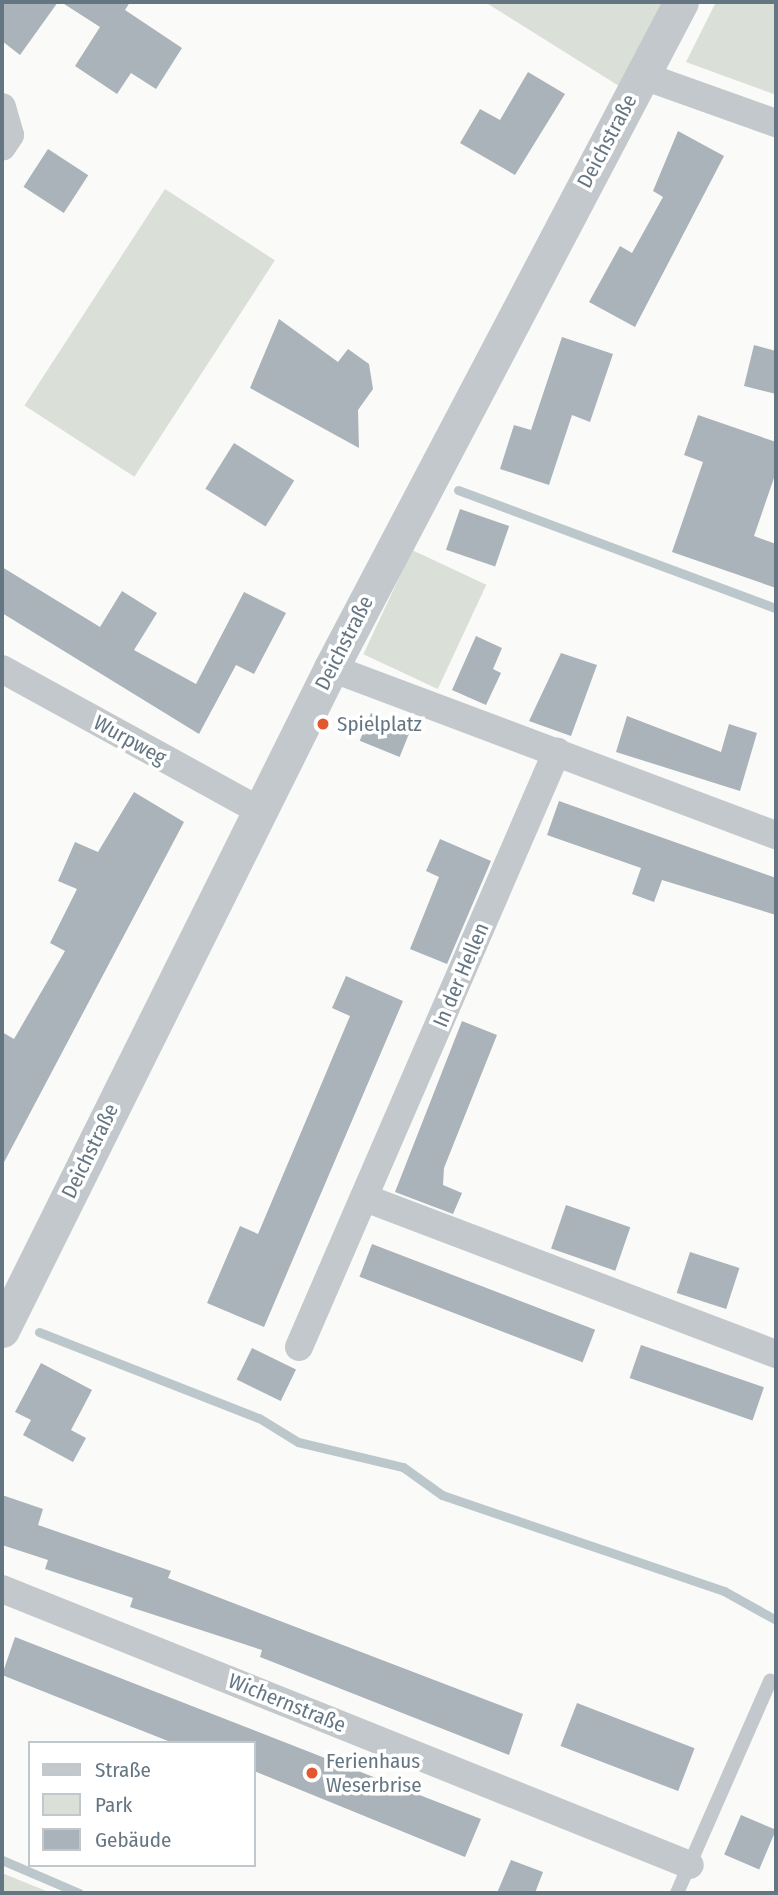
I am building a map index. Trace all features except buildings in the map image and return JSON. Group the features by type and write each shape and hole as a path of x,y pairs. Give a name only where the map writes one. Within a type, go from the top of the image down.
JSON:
{"street":[{"name":"Deichstraße","path":"2,1330 258,810 681,2"},
{"path":"641,75 776,123"},
{"path":"2,107 10,135 2,147"},
{"path":"331,668 776,835"},
{"name":"Wurpweg","path":"2,669 258,810"},
{"name":"In der Hellen","path":"299,1347 557,751"},
{"path":"365,1198 776,1354"},
{"name":"Wichernstraße","path":"2,1588 690,1865"}],"lane":[{"path":"677,1893 770,1681"}],"green space":[{"path":"485,2 666,2 619,86"},
{"path":"716,2 776,2 776,95 686,62"},
{"path":"165,189 275,260 134,477 24,405"},
{"path":"412,550 486,585 438,689 363,654"},
{"path":"2,1873 51,1893 2,1893"}],"waterway":[{"path":"458,490 776,608"},
{"path":"39,1332 259,1418 298,1442 403,1467 442,1495 724,1591 776,1620"},
{"path":"2,1860 79,1893"}],"place":[{"name":"Spielplatz","path":"323,724"},
{"name":"Ferienhaus Weserbrise","path":"312,1773"}]}
